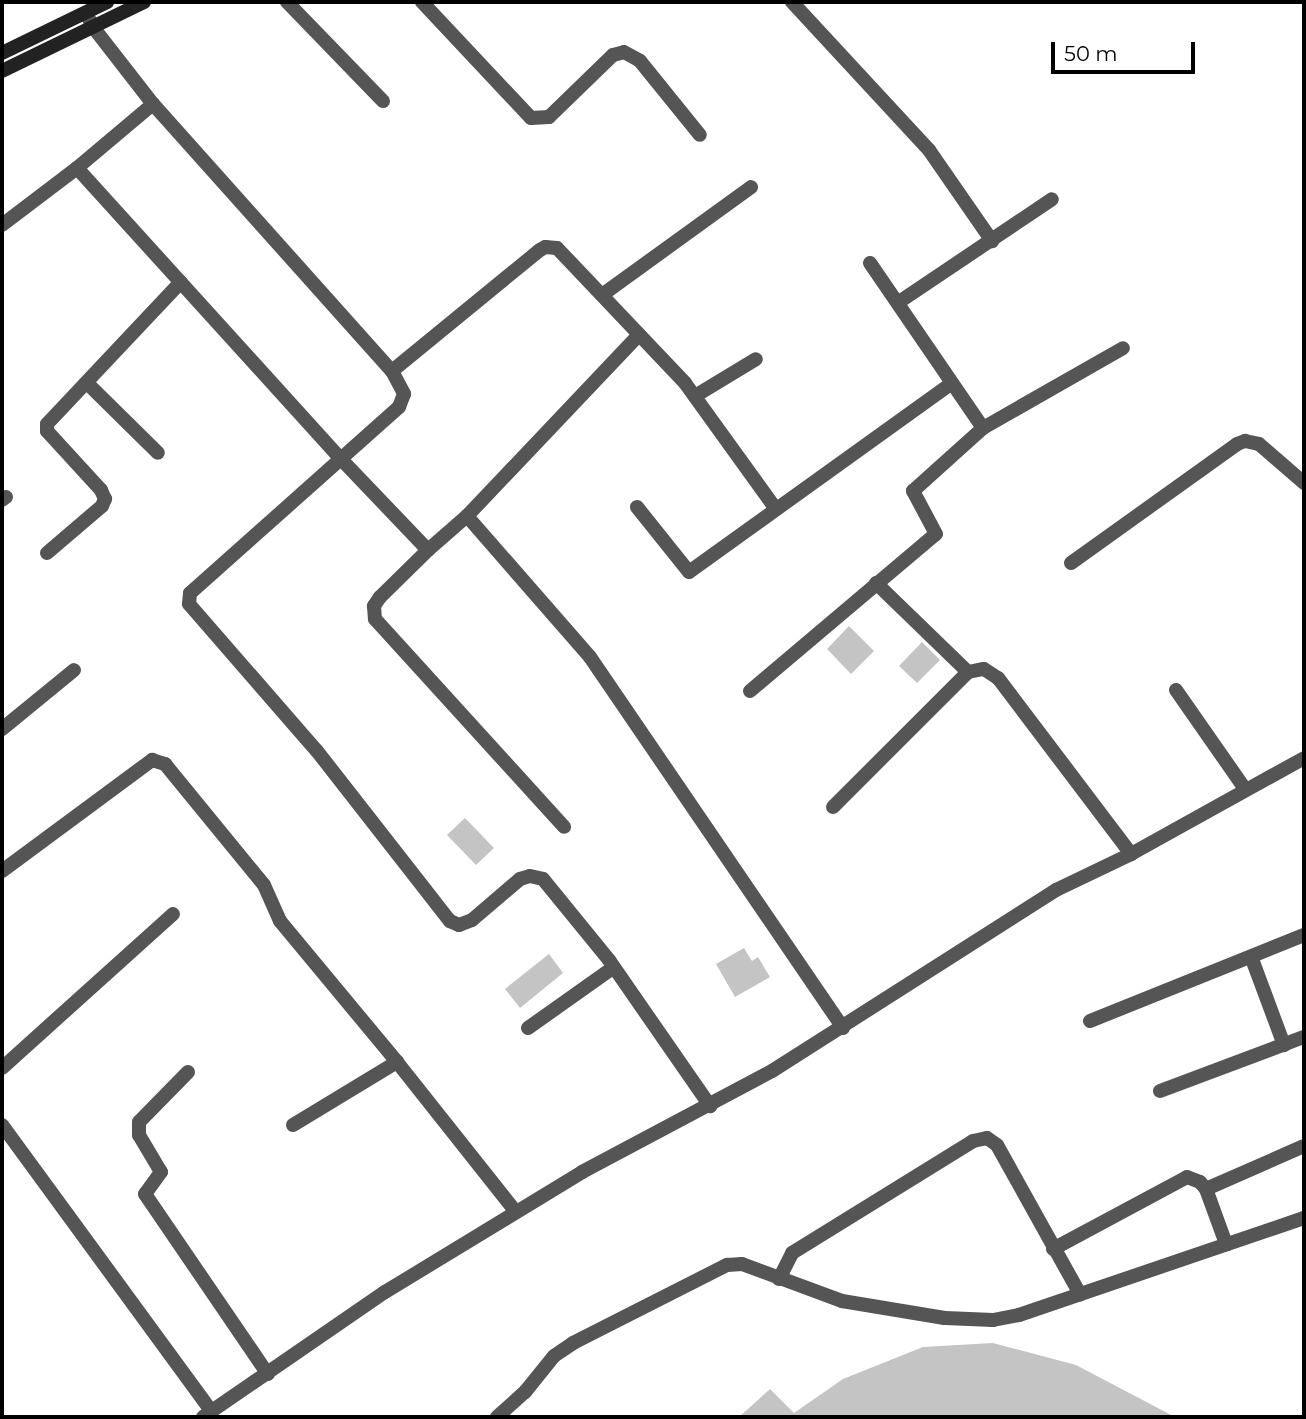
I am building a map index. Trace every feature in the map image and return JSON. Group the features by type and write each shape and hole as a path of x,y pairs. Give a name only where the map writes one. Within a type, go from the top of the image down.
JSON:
{"street":[{"path":"2,53 107,2"},
{"path":"2,71 144,2"},
{"path":"287,2 383,101"},
{"path":"422,2 531,118 549,117 613,55 624,52 640,61 700,135"},
{"path":"792,2 929,150 992,241"},
{"path":"86,13 93,27 153,104 392,371 404,390 402,403 190,593 189,604 317,751 450,921 459,925 472,920 520,878 537,877 555,890 614,967 710,1106"},
{"path":"2,225 77,168 153,104"},
{"path":"77,168 340,458 428,550"},
{"path":"602,295 751,187"},
{"path":"899,302 1052,199"},
{"path":"392,371 545,247 556,248 564,253 695,396 775,508"},
{"path":"870,263 899,302 951,384 984,428"},
{"path":"47,553 102,506 105,499 101,490 46,428 181,282"},
{"path":"564,827 374,619 374,606 428,550 467,516 639,335"},
{"path":"750,691 936,534 913,491 984,428 1123,348"},
{"path":"695,396 756,359"},
{"path":"88,384 158,453"},
{"path":"638,507 689,572 951,384"},
{"path":"1071,563 1237,444 1245,441 1259,444 1304,483"},
{"path":"467,516 590,657 843,1028"},
{"path":"876,583 968,672"},
{"path":"834,807 968,672 984,669 998,678 1131,854"},
{"path":"2,729 74,670"},
{"path":"1177,690 1245,789"},
{"path":"2,1125 207,1414 385,1292 582,1172 710,1106 843,1028 976,938 1056,890 1131,854 1304,758"},
{"path":"2,871 141,768 152,761 161,761 169,767 260,879 280,921 516,1212"},
{"path":"2,1068 173,914"},
{"path":"1090,1021 1252,959 1304,935"},
{"path":"1252,959 1284,1045"},
{"path":"528,1028 614,967"},
{"path":"1160,1091 1304,1037"},
{"path":"293,1125 397,1062"},
{"path":"188,1072 139,1122 139,1135 161,1172 145,1194 268,1374"},
{"path":"779,1279 792,1253 980,1138 987,1138 997,1144 1080,1294"},
{"path":"1206,1189 1304,1146"},
{"path":"1053,1249 1181,1178 1194,1178 1206,1189 1226,1244"},
{"path":"497,1417 525,1392 554,1356 573,1343 692,1284 720,1267 743,1264 842,1301 945,1318 1004,1318 1304,1218"}],"building":[{"path":"849,626 874,651 851,674 827,649"},
{"path":"922,642 940,660 917,683 899,666"},
{"path":"465,818 494,848 476,865 447,835"},
{"path":"744,948 752,961 758,957 770,977 735,997 716,964"},
{"path":"549,954 563,973 520,1008 505,989"},
{"path":"993,1343 1076,1365 1175,1417 739,1417 770,1389 794,1413 843,1379 923,1347"}]}
